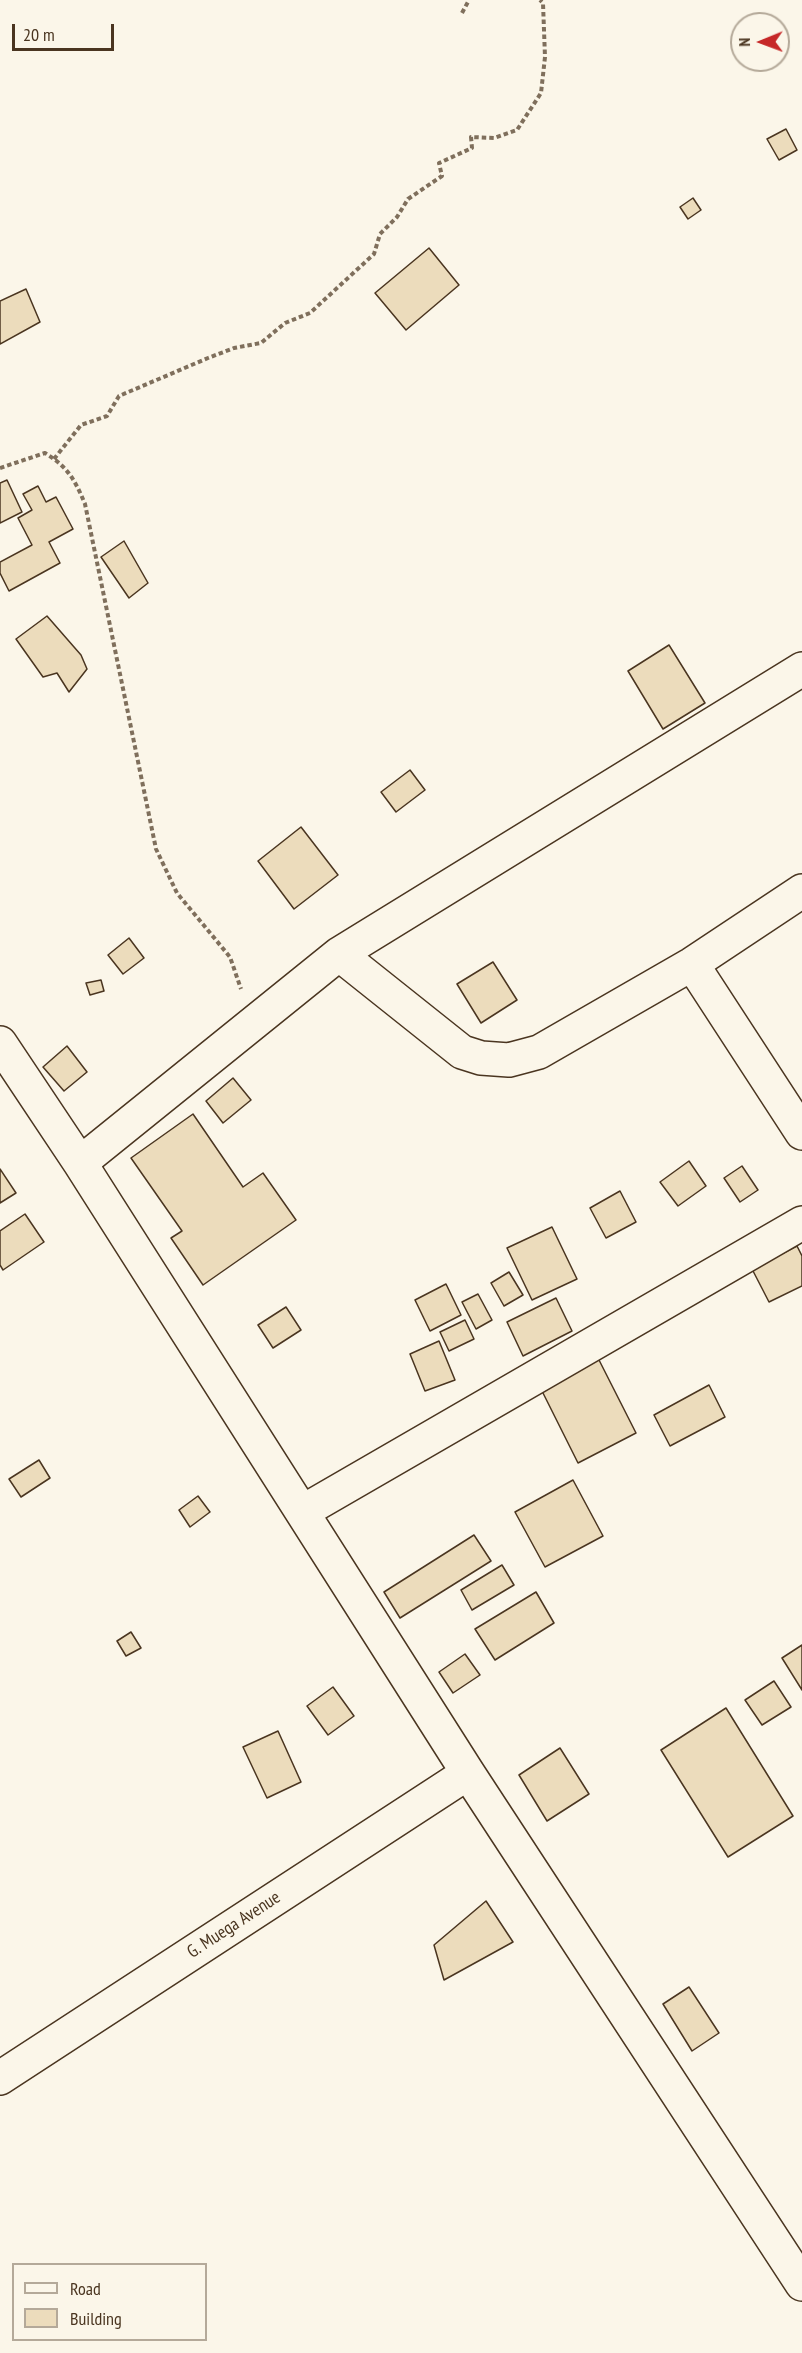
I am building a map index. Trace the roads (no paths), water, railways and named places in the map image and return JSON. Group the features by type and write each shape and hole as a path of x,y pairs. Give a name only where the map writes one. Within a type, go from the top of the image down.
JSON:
{"street":[{"path":"81,1163 339,954 802,669"},
{"path":"339,954 362,970 462,1052 493,1060 509,1060 539,1052 692,964 802,891"},
{"path":"692,964 802,1133"},
{"path":"0,1043 81,1163 468,1773 802,2284"},
{"path":"302,1512 802,1223"},
{"name":"G. Muega Avenue","path":"0,2078 468,1773"}]}
